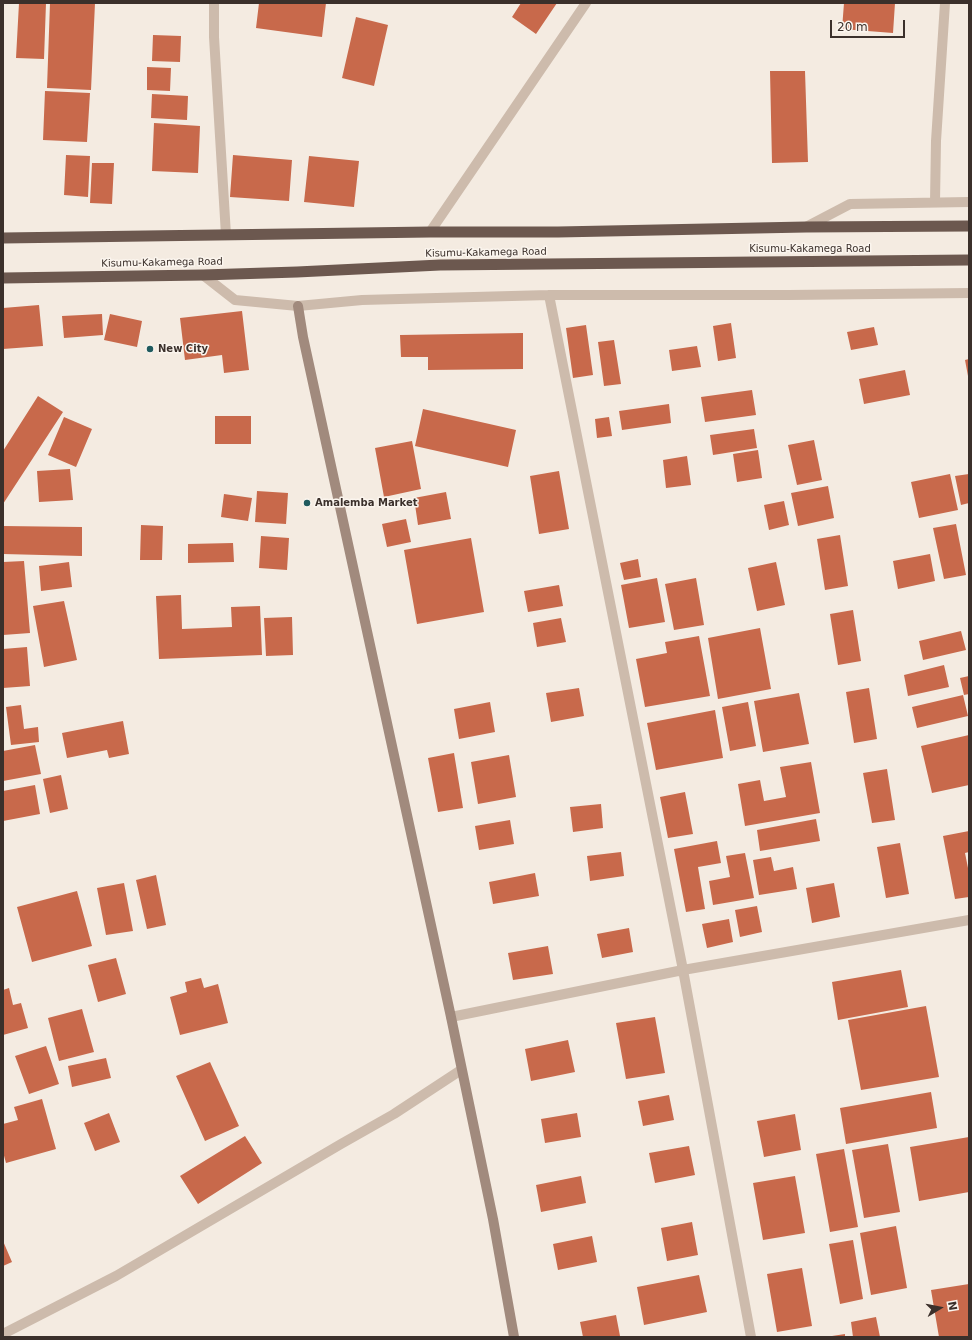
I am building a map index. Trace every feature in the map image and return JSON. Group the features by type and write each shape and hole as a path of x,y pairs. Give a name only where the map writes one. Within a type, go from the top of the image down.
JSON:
{"highway":[{"name":"Kisumu-Kakamega Road","path":"3,238 969,226"},
{"name":"Kisumu-Kakamega Road","path":"3,278 305,272 440,265 969,260"}],"main road":[{"path":"298,306 305,345 451,1017 493,1219 514,1337"}],"street":[{"path":"214,3 214,37 226,235"},
{"path":"430,232 586,3"},
{"path":"935,202 936,141 944,3"},
{"path":"806,227 850,204 969,202"},
{"path":"203,275 235,300 298,306 362,300 549,295 969,293"},
{"path":"549,295 683,970 751,1337"},
{"path":"451,1017 683,970 969,920"},
{"path":"3,1334 116,1276 394,1114 461,1070"}],"building":[{"path":"19,3 46,3 44,59 16,58"},
{"path":"50,3 95,3 91,90 47,88"},
{"path":"259,3 326,3 322,37 256,28"},
{"path":"521,3 557,3 536,34 512,17"},
{"path":"844,3 895,3 893,33 842,29"},
{"path":"356,17 388,25 374,86 342,78"},
{"path":"153,35 181,36 180,62 152,61"},
{"path":"147,67 171,68 170,91 147,90"},
{"path":"770,71 805,71 808,162 772,163"},
{"path":"45,91 90,93 87,142 43,140"},
{"path":"152,94 188,96 187,120 151,118"},
{"path":"154,123 200,126 198,173 152,171"},
{"path":"66,155 90,156 88,197 64,195"},
{"path":"233,155 292,160 289,201 230,197"},
{"path":"309,156 359,161 354,207 304,202"},
{"path":"92,163 114,163 112,204 90,203"},
{"path":"39,305 43,346 3,349 3,308"},
{"path":"242,311 249,370 224,373 222,355 185,360 180,318"},
{"path":"102,314 103,335 64,338 62,316"},
{"path":"110,314 142,321 137,347 104,340"},
{"path":"731,323 736,358 718,361 713,326"},
{"path":"586,325 593,375 573,378 566,328"},
{"path":"874,327 878,345 851,350 847,332"},
{"path":"523,333 523,369 428,370 428,357 401,357 400,335"},
{"path":"614,340 621,384 604,386 598,342"},
{"path":"697,346 701,367 672,371 669,350"},
{"path":"969,359 969,376 968,376 965,360"},
{"path":"905,370 910,395 864,404 859,379"},
{"path":"752,390 756,415 705,422 701,397"},
{"path":"38,396 63,412 3,504 3,451"},
{"path":"669,404 671,423 622,430 619,411"},
{"path":"423,409 516,430 508,467 415,446"},
{"path":"215,416 251,416 251,444 215,444"},
{"path":"64,417 92,429 76,467 48,455"},
{"path":"609,417 612,436 597,438 595,419"},
{"path":"754,429 757,448 713,455 710,435"},
{"path":"814,440 822,480 797,485 788,445"},
{"path":"412,441 421,489 384,497 375,448"},
{"path":"758,450 762,478 737,482 733,454"},
{"path":"687,456 691,485 666,488 663,460"},
{"path":"70,469 73,500 39,502 37,471"},
{"path":"559,471 569,529 539,534 530,476"},
{"path":"950,474 958,510 919,518 911,482"},
{"path":"969,474 969,503 961,505 955,476"},
{"path":"828,486 834,518 798,526 791,493"},
{"path":"257,491 288,493 286,524 255,522"},
{"path":"446,492 451,519 418,525 414,498"},
{"path":"224,494 252,498 248,521 221,517"},
{"path":"784,501 789,525 769,530 764,505"},
{"path":"406,519 411,542 387,547 382,524"},
{"path":"956,524 966,575 944,579 933,528"},
{"path":"141,525 163,526 162,560 140,560"},
{"path":"3,526 82,527 82,556 3,554"},
{"path":"840,535 848,586 825,590 817,539"},
{"path":"261,536 289,538 287,570 259,568"},
{"path":"471,538 484,612 417,624 404,550"},
{"path":"233,543 234,562 188,563 188,544"},
{"path":"930,554 935,581 898,589 893,561"},
{"path":"638,559 641,577 624,580 620,563"},
{"path":"24,561 30,633 3,635 3,562"},
{"path":"69,562 72,587 41,591 39,566"},
{"path":"776,562 785,605 757,611 748,568"},
{"path":"657,578 665,622 629,628 621,585"},
{"path":"696,578 704,625 674,630 665,584"},
{"path":"559,585 563,606 528,612 524,591"},
{"path":"181,595 182,629 232,627 231,607 260,606 262,655 159,659 156,596"},
{"path":"64,601 77,660 44,667 33,606"},
{"path":"853,610 861,661 838,665 830,614"},
{"path":"292,617 293,655 266,656 264,618"},
{"path":"561,618 566,642 537,647 533,623"},
{"path":"760,628 771,689 718,699 708,638"},
{"path":"961,631 966,650 923,660 919,641"},
{"path":"699,636 710,696 645,707 636,659 667,653 665,642"},
{"path":"27,647 30,686 3,688 3,649"},
{"path":"944,665 949,687 908,696 904,675"},
{"path":"969,676 969,694 964,695 960,678"},
{"path":"579,688 584,716 551,722 546,693"},
{"path":"869,688 877,739 854,743 846,692"},
{"path":"799,693 809,744 763,752 754,701"},
{"path":"963,695 968,716 917,728 912,707"},
{"path":"490,702 495,732 459,739 454,709"},
{"path":"748,702 756,746 730,751 722,707"},
{"path":"21,705 24,729 38,727 39,742 11,745 6,707"},
{"path":"715,710 723,758 656,770 647,723"},
{"path":"123,721 129,754 109,758 107,750 67,758 62,733"},
{"path":"969,735 969,785 932,793 921,746"},
{"path":"35,745 41,774 3,781 3,751"},
{"path":"454,753 463,808 438,812 428,758"},
{"path":"509,755 516,797 478,804 471,762"},
{"path":"811,762 820,813 745,826 738,784 760,780 764,801 786,797 780,767"},
{"path":"887,769 895,820 872,823 863,773"},
{"path":"61,775 68,809 50,813 43,779"},
{"path":"35,785 40,814 3,821 3,791"},
{"path":"685,792 693,834 668,838 660,797"},
{"path":"601,804 603,828 573,832 570,807"},
{"path":"816,819 820,841 760,851 757,830"},
{"path":"510,820 514,844 479,850 475,826"},
{"path":"969,831 969,852 965,853 969,873 969,897 955,899 943,836"},
{"path":"717,841 721,863 698,867 705,909 686,912 674,849"},
{"path":"900,843 909,894 886,898 877,847"},
{"path":"621,852 624,876 590,881 587,856"},
{"path":"745,853 754,898 713,905 709,881 730,877 726,856"},
{"path":"771,857 774,871 793,867 797,889 759,895 753,860"},
{"path":"535,873 539,896 493,904 489,882"},
{"path":"156,875 166,925 147,929 136,880"},
{"path":"124,883 133,931 106,935 97,888"},
{"path":"834,883 840,917 812,923 806,888"},
{"path":"77,891 92,946 32,962 17,907"},
{"path":"757,906 762,932 740,937 735,910"},
{"path":"729,919 733,942 707,948 702,924"},
{"path":"629,928 633,952 602,958 597,934"},
{"path":"548,946 553,974 513,980 508,953"},
{"path":"116,958 126,994 98,1002 88,965"},
{"path":"901,970 908,1007 838,1020 832,982"},
{"path":"201,978 204,988 218,984 228,1023 180,1035 170,997 187,992 185,982"},
{"path":"9,988 13,1005 21,1003 28,1028 3,1035 3,990"},
{"path":"926,1006 939,1077 861,1090 848,1020"},
{"path":"82,1009 94,1052 59,1061 48,1018"},
{"path":"655,1017 665,1073 626,1079 616,1023"},
{"path":"568,1040 575,1072 531,1081 525,1049"},
{"path":"46,1046 59,1084 29,1094 15,1056"},
{"path":"106,1058 111,1078 72,1087 68,1066"},
{"path":"210,1062 239,1126 205,1141 176,1076"},
{"path":"931,1092 937,1128 846,1144 840,1108"},
{"path":"669,1095 674,1120 643,1126 638,1101"},
{"path":"42,1099 56,1149 6,1163 3,1152 3,1124 18,1120 14,1107"},
{"path":"109,1113 120,1142 95,1151 84,1123"},
{"path":"577,1113 581,1137 545,1143 541,1119"},
{"path":"795,1114 801,1150 764,1157 757,1121"},
{"path":"245,1136 262,1163 198,1204 180,1176"},
{"path":"969,1137 969,1192 919,1201 910,1147"},
{"path":"888,1144 900,1212 864,1218 852,1150"},
{"path":"689,1146 695,1175 655,1183 649,1153"},
{"path":"844,1149 858,1227 830,1232 816,1154"},
{"path":"581,1176 586,1203 541,1212 536,1185"},
{"path":"795,1176 805,1233 763,1240 753,1183"},
{"path":"692,1222 698,1255 667,1261 661,1228"},
{"path":"896,1226 907,1288 871,1295 860,1233"},
{"path":"592,1236 597,1262 558,1270 553,1244"},
{"path":"853,1240 863,1299 840,1304 829,1244"},
{"path":"3,1241 12,1262 3,1266"},
{"path":"802,1268 812,1326 777,1332 767,1274"},
{"path":"699,1275 707,1312 644,1325 637,1287"},
{"path":"969,1284 969,1337 939,1337 931,1290"},
{"path":"616,1315 620,1336 583,1337 580,1322"},
{"path":"876,1317 880,1337 853,1337 851,1322"},
{"path":"845,1334 845,1337 832,1337 832,1336"}],"place":[{"name":"New City","path":"150,349"},
{"name":"Amalemba Market","path":"307,503"}]}
